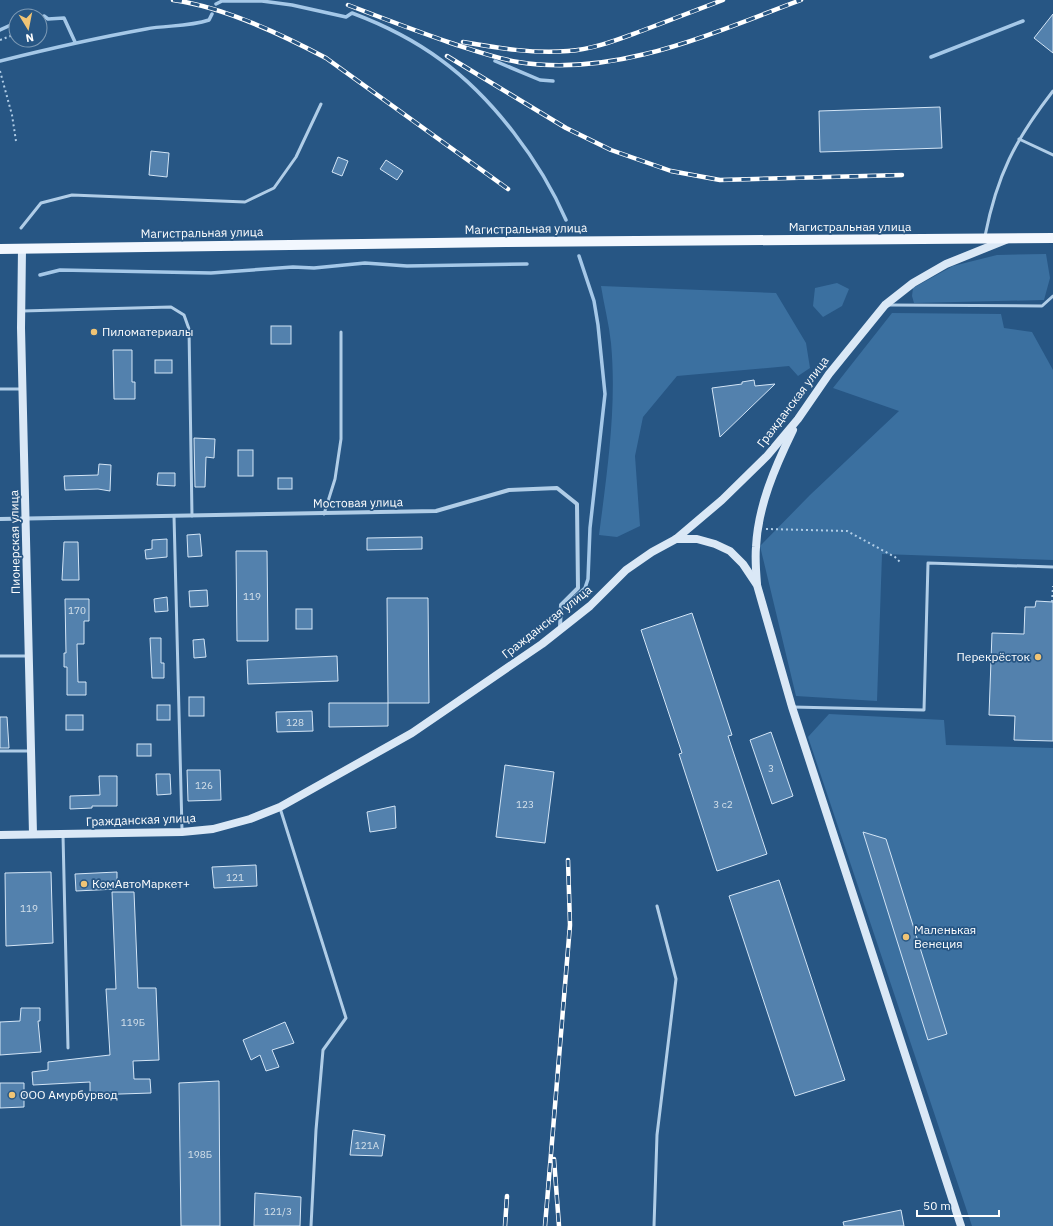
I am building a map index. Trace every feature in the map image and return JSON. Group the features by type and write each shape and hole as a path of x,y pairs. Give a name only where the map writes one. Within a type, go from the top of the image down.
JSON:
{"main road":[{"name":"Магистральная улица","path":"0,249 506,242 985,239 1053,240"}],"street":[{"name":"Гражданская улица","path":"0,835 182,832 213,829 250,819 280,807 412,733 542,644 560,628 590,606 626,570 652,552 676,539 733,489 767,456 798,419 829,374 885,305 912,283 946,264 1009,239"},
{"name":"Пионерская улица","path":"22,249 21,311 33,834"},
{"path":"798,419 775,468 762,509 756,547 757,585 792,708 961,1226"},
{"name":"Мостовая улица","path":"0,519 436,511 509,490 557,488 577,504 578,588 561,605 560,628"},
{"path":"676,539 696,539 715,544 730,551 743,564 757,585"}],"lane":[{"path":"985,239 995,191 1019,139 1053,92"},
{"path":"21,228 41,202 72,195 245,202 274,188 296,157 321,104"},
{"path":"1019,139 1053,154"},
{"path":"885,305 1042,306 1053,296"},
{"path":"21,311 171,308 184,315 189,329 192,516"},
{"path":"324,514 335,479 341,439 341,332"},
{"path":"0,388 23,389"},
{"path":"174,516 182,832"},
{"path":"792,708 924,710 928,563 1053,567"},
{"path":"0,656 29,656"},
{"path":"0,751 31,751"},
{"path":"280,807 346,1018 324,1050 316,1130 311,1226"},
{"path":"63,834 68,1048"},
{"path":"654,1226 657,1135 676,979 658,906"}],"path":[{"path":"0,70 12,116 16,141"},
{"path":"759,529 848,531 895,557 900,562"},
{"path":"1052,602 1053,586"}],"shaded area":[{"path":"1046,254 1050,278 1044,300 914,303 912,296 913,288 953,266 997,255"},
{"path":"837,283 849,289 842,306 823,317 813,306 815,288"},
{"path":"601,286 776,293 806,343 810,368 798,376 789,366 677,376 643,417 635,456 640,526 617,537 599,535 610,440 613,391 611,343"},
{"path":"892,313 1001,314 1004,328 1032,332 1053,370 1053,560 882,554 877,701 796,696 760,546 810,495 899,411 833,388"},
{"path":"829,714 944,720 946,745 1053,748 1053,1226 972,1226 808,737"}],"building":[{"path":"1053,14 1053,53 1034,38"},
{"path":"940,107 942,148 820,152 819,111"},
{"path":"151,151 169,153 167,177 149,175"},
{"path":"338,157 348,161 342,176 332,172"},
{"path":"386,160 403,171 397,180 380,169"},
{"path":"271,326 291,326 291,344 271,344"},
{"path":"113,350 132,350 132,382 135,382 135,399 114,399"},
{"path":"155,360 172,360 172,373 155,373"},
{"path":"754,380 755,386 775,384 720,437 712,388 742,384 742,382"},
{"path":"194,438 215,439 214,458 206,457 205,487 195,487"},
{"path":"238,450 253,450 253,476 238,476"},
{"path":"99,464 111,465 110,491 98,489 65,490 64,476 98,475"},
{"path":"158,473 175,473 175,486 157,485"},
{"path":"278,478 292,478 292,489 278,489"},
{"path":"200,534 202,556 188,557 187,535"},
{"path":"422,537 422,549 367,550 367,538"},
{"path":"167,539 167,557 146,559 145,550 152,549 152,540"},
{"path":"64,542 78,542 79,580 62,580"},
{"path":"236,551 267,551 268,641 237,641"},
{"path":"207,590 208,606 190,607 189,591"},
{"path":"167,597 168,611 155,612 154,599"},
{"path":"387,598 428,598 429,703 388,703"},
{"path":"65,599 89,599 89,621 84,621 84,644 77,644 78,682 86,682 86,695 67,695 67,667 64,667 64,653 66,653"},
{"name":"Перекрёсток","path":"1036,601 1053,602 1053,741 1014,740 1015,716 989,715 992,633 1024,634 1025,607 1035,607"},
{"path":"296,609 312,609 312,629 296,629"},
{"path":"692,613 732,735 728,736 767,854 717,871 679,754 682,753 641,630"},
{"path":"150,638 161,638 161,663 164,663 164,678 152,678"},
{"path":"204,639 206,657 194,658 193,640"},
{"path":"337,656 338,681 248,684 247,660"},
{"path":"189,697 204,697 204,716 189,716"},
{"path":"329,703 388,703 388,726 329,727"},
{"path":"157,705 170,705 170,720 157,720"},
{"path":"312,711 313,731 277,732 276,712"},
{"path":"66,715 83,715 83,730 66,730"},
{"path":"0,717 7,717 9,748 0,748"},
{"path":"771,732 793,796 772,804 750,740"},
{"path":"137,744 151,744 151,756 137,756"},
{"path":"505,765 554,772 545,843 496,837"},
{"path":"187,770 220,770 221,800 188,801"},
{"path":"156,774 170,774 171,794 157,795"},
{"path":"99,776 117,776 117,806 92,806 92,808 70,809 70,796 100,795"},
{"path":"395,806 396,828 370,832 367,812"},
{"name":"Маленькая Венеция","path":"863,832 886,839 947,1034 928,1040"},
{"path":"256,865 257,886 214,888 212,867"},
{"path":"51,872 53,943 6,946 5,873"},
{"path":"117,872 117,889 76,891 75,874"},
{"path":"779,880 845,1080 795,1096 729,896"},
{"path":"112,892 134,892 138,988 156,988 159,1060 133,1061 134,1079 150,1079 151,1093 90,1095 90,1082 33,1085 32,1072 48,1070 48,1062 110,1055 106,989 116,989"},
{"path":"21,1008 40,1008 40,1021 38,1021 41,1052 0,1055 0,1022 20,1021"},
{"path":"285,1022 294,1043 272,1050 279,1067 266,1071 260,1055 251,1060 243,1040"},
{"path":"219,1081 220,1226 181,1226 179,1083"},
{"name":"ООО Амурбурвод","path":"0,1083 24,1083 24,1107 0,1108"},
{"path":"353,1130 385,1135 382,1156 350,1155"},
{"path":"255,1193 301,1197 300,1226 254,1226"},
{"path":"901,1210 904,1226 844,1226 843,1222"}],"waterway":[{"path":"216,4 222,1 262,1 292,5 346,17 352,13 387,28 420,46 460,75 479,93 514,132 543,176 556,198 566,220"},
{"path":"0,61 127,32 201,22 209,20 212,14"},
{"path":"48,19 64,18 75,42"},
{"path":"931,57 1023,21"},
{"path":"0,30 8,26"},
{"path":"495,61 540,80 553,81"},
{"path":"571,601 585,588 588,579 590,528 605,394 594,301 579,256"},
{"path":"40,275 60,270 211,273 293,267 314,268 365,263 407,266 527,264"}],"railway":[{"path":"173,0 232,15 271,31 326,58 508,189"},
{"path":"463,42 542,52 578,50 616,40 723,0"},
{"path":"348,5 492,56 518,62 555,65 591,64 627,58 663,49 733,26 801,0"},
{"path":"447,56 566,128 611,150 671,171 720,180 902,175"},
{"path":"545,1226 570,925 568,860"},
{"path":"554,1159 559,1226"},
{"path":"505,1226 507,1196"}],"place":[{"name":"Пиломатериалы","path":"94,332"},
{"name":"Перекрёсток","path":"1038,657"},
{"name":"КомАвтоМаркет+","path":"84,884"},
{"name":"Маленькая Венеция","path":"906,937"},
{"name":"ООО Амурбурвод","path":"12,1095"}]}
